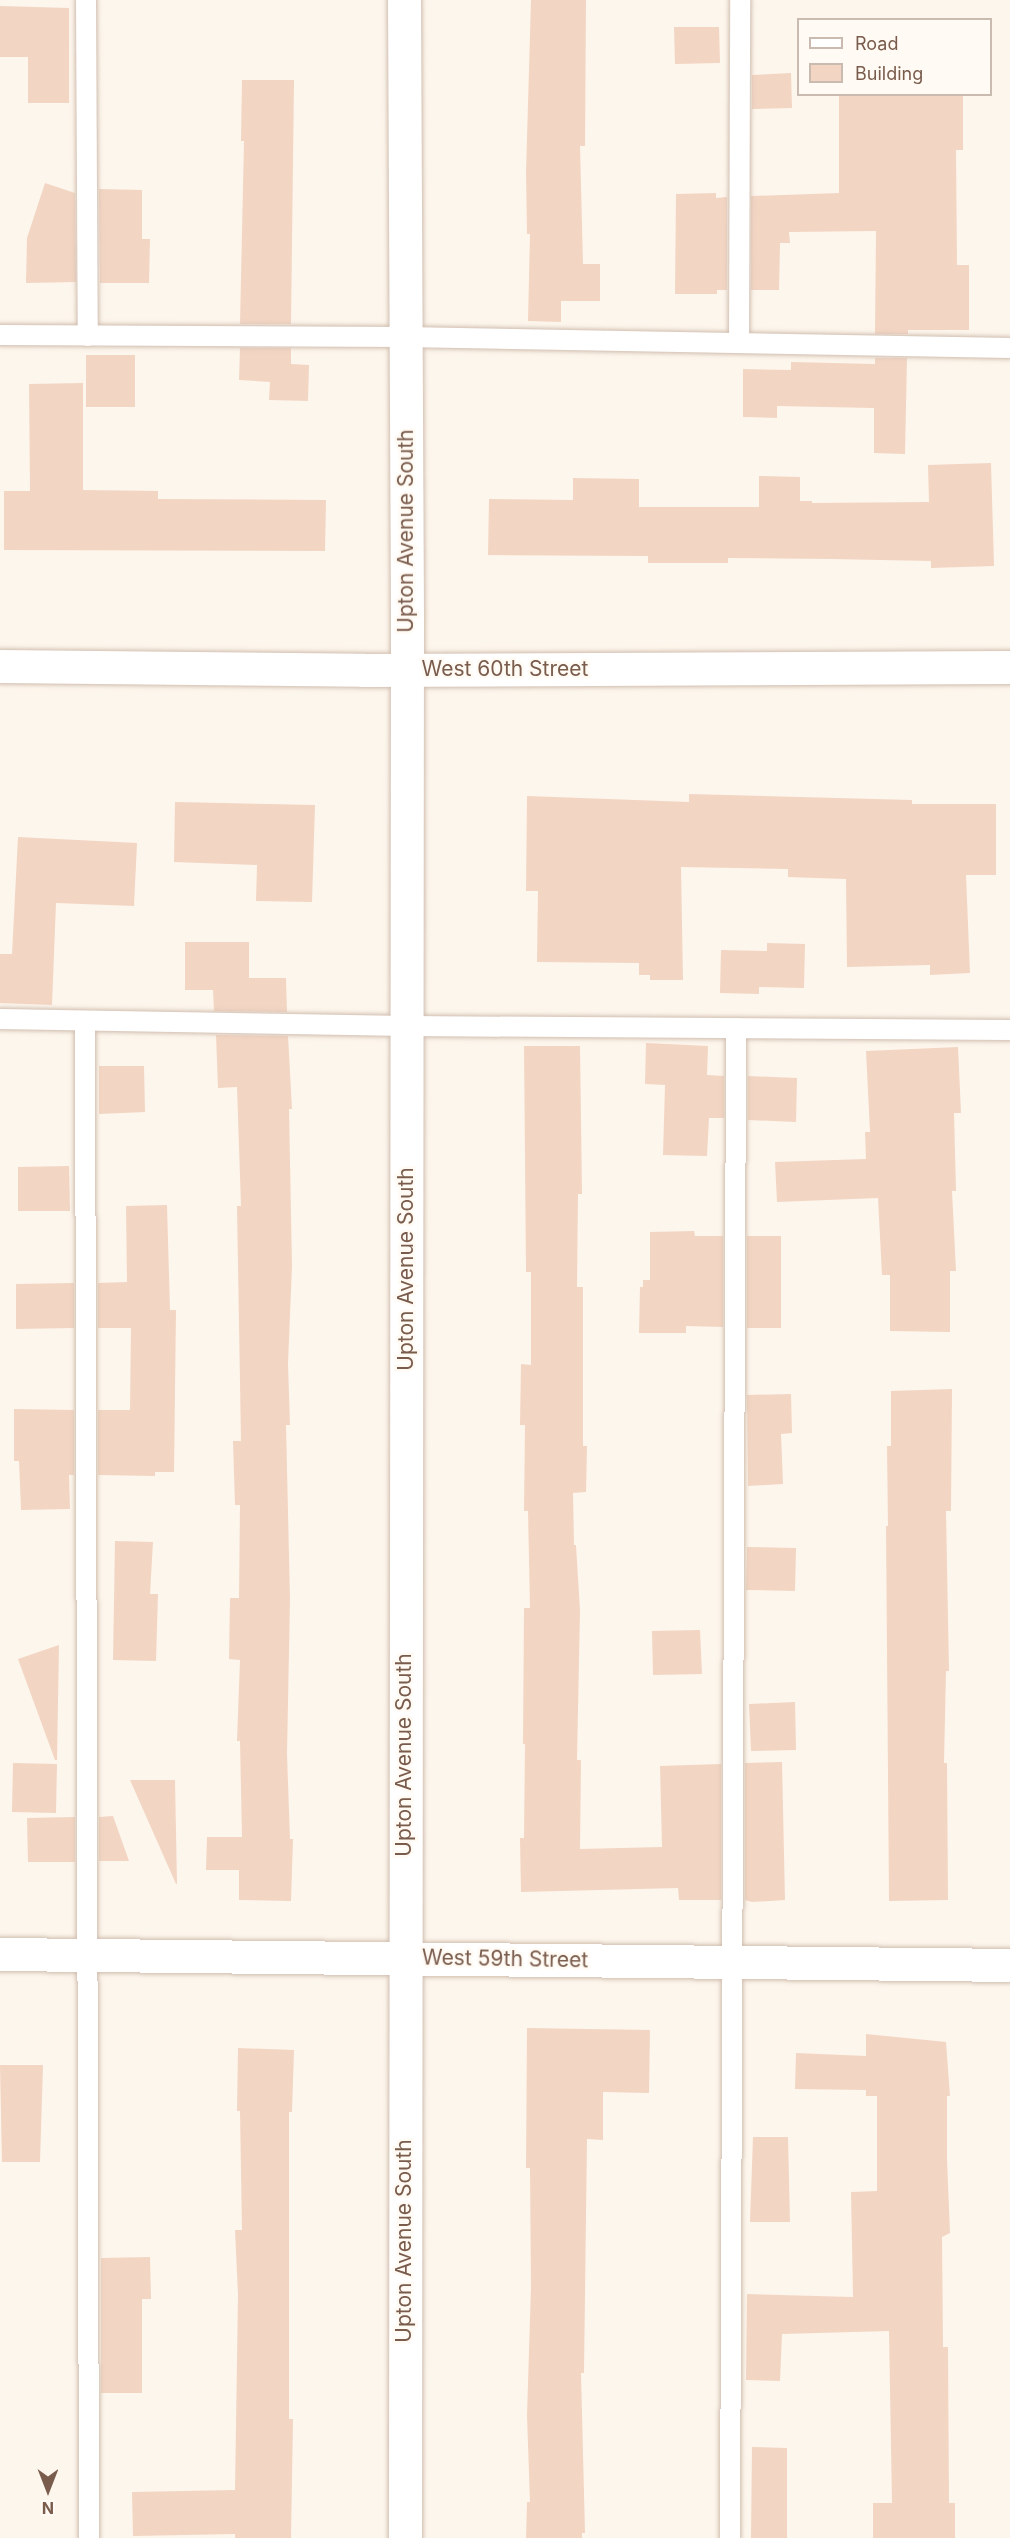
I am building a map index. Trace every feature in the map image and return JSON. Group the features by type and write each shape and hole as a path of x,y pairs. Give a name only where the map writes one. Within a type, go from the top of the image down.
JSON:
{"street":[{"name":"Upton Avenue South","path":"404,0 405,2538"},
{"name":"West 60th Street","path":"0,666 406,669 1010,668"},
{"name":"West 59th Street","path":"0,1954 1010,1965"}],"lane":[{"path":"86,0 88,336"},
{"path":"739,343 740,0"},
{"path":"0,336 404,337 1010,348"},
{"path":"0,1019 406,1026 1010,1030"},
{"path":"85,1020 89,2538"},
{"path":"730,2538 736,1028"}],"building":[{"path":"531,0 586,0 585,146 580,146 583,264 600,264 600,301 561,301 561,322 528,321 530,234 527,234 526,173"},
{"path":"0,6 69,8 69,103 28,103 28,57 0,57"},
{"path":"674,27 719,27 720,63 675,64"},
{"path":"791,73 792,108 752,109 752,75"},
{"path":"242,80 294,80 291,324 240,324 244,141 241,141"},
{"path":"839,96 963,96 963,150 956,150 957,265 969,265 969,330 908,330 908,334 875,334 876,231 789,232 790,243 780,243 779,290 751,290 751,196 839,193"},
{"path":"45,183 75,193 76,282 26,283 27,238"},
{"path":"99,189 142,190 142,239 150,239 149,283 100,283"},
{"path":"716,193 716,198 727,197 727,290 717,290 717,294 675,294 676,194"},
{"path":"240,348 291,348 291,364 309,365 308,401 269,400 270,382 239,380"},
{"path":"86,355 135,355 135,407 86,407"},
{"path":"875,358 907,358 905,454 874,453 874,408 777,406 777,418 743,417 743,369 791,370 791,362 875,364"},
{"path":"83,383 83,490 158,491 158,499 326,500 325,551 4,550 4,491 30,491 29,384"},
{"path":"991,463 994,566 931,568 931,561 728,558 728,563 648,563 648,556 488,555 489,499 573,500 573,478 639,479 639,507 759,507 759,476 800,477 800,501 812,501 812,503 929,502 928,465"},
{"path":"689,794 912,800 912,804 996,804 996,875 966,875 970,973 930,975 930,965 847,967 846,879 788,877 788,869 681,867 683,980 650,980 650,975 639,975 639,963 537,962 538,891 526,891 527,796 689,802"},
{"path":"175,802 315,805 312,902 256,901 257,865 174,862"},
{"path":"18,837 137,843 134,906 56,903 52,1005 0,1003 0,954 12,954"},
{"path":"185,942 249,942 249,978 286,978 287,1012 214,1011 213,990 185,990"},
{"path":"767,943 805,944 804,988 759,987 759,994 720,993 721,950 767,951"},
{"path":"216,1035 288,1036 292,1109 289,1109 292,1266 288,1364 290,1425 286,1425 290,1599 287,1754 290,1839 293,1839 291,1901 239,1900 239,1870 206,1870 207,1837 242,1837 240,1741 237,1741 240,1660 229,1659 230,1598 239,1598 240,1505 235,1505 233,1441 241,1441 237,1206 241,1206 237,1087 218,1088"},
{"path":"646,1043 708,1046 707,1075 724,1076 724,1118 709,1118 707,1156 663,1155 665,1085 645,1084"},
{"path":"524,1046 580,1046 582,1194 578,1194 577,1287 583,1287 583,1446 587,1446 586,1492 573,1493 574,1545 576,1545 580,1610 577,1760 581,1760 580,1849 662,1847 660,1766 721,1764 721,1900 679,1900 678,1888 521,1892 520,1838 524,1838 525,1744 523,1744 524,1608 530,1608 528,1511 524,1511 525,1425 520,1425 521,1364 531,1365 531,1272 526,1272"},
{"path":"958,1047 961,1113 954,1113 956,1191 952,1191 956,1271 950,1271 950,1332 890,1331 890,1275 882,1275 878,1198 777,1202 775,1162 866,1159 865,1132 870,1132 866,1051"},
{"path":"99,1066 144,1066 145,1112 99,1114"},
{"path":"748,1076 797,1078 796,1122 748,1120"},
{"path":"69,1166 70,1211 18,1211 18,1167"},
{"path":"167,1205 170,1310 176,1310 174,1472 155,1472 155,1476 98,1475 98,1410 130,1410 131,1328 98,1328 98,1283 127,1282 126,1206"},
{"path":"694,1231 695,1236 723,1236 723,1327 686,1326 686,1333 639,1333 640,1287 643,1287 643,1280 650,1280 650,1232"},
{"path":"747,1236 781,1236 781,1328 747,1328"},
{"path":"74,1283 74,1328 16,1329 16,1284"},
{"path":"952,1389 951,1511 946,1511 949,1671 946,1671 944,1763 947,1763 948,1900 889,1901 886,1526 888,1526 887,1446 891,1446 891,1391"},
{"path":"791,1394 792,1433 781,1434 783,1484 748,1486 747,1395"},
{"path":"14,1409 74,1410 74,1475 69,1475 70,1509 21,1510 19,1461 14,1461"},
{"path":"115,1541 153,1542 150,1594 158,1594 156,1661 113,1660"},
{"path":"747,1547 796,1548 795,1591 746,1590"},
{"path":"700,1630 702,1674 653,1675 652,1631"},
{"path":"59,1645 57,1760 55,1760 18,1659"},
{"path":"795,1702 796,1750 751,1751 749,1704"},
{"path":"782,1762 785,1900 752,1902 745,1900 745,1763"},
{"path":"13,1763 57,1764 56,1813 12,1812"},
{"path":"130,1780 175,1780 177,1884 176,1884"},
{"path":"113,1816 129,1861 99,1861 99,1817"},
{"path":"75,1817 75,1862 28,1862 27,1818"},
{"path":"527,2028 650,2030 649,2093 603,2092 603,2140 587,2139 584,2373 581,2373 585,2533 582,2533 582,2538 526,2538 527,2502 530,2502 527,2415 531,2287 530,2168 526,2168"},
{"path":"866,2034 946,2042 950,2096 947,2096 947,2159 950,2233 942,2237 943,2347 948,2347 949,2503 955,2503 955,2538 873,2538 873,2503 892,2503 889,2331 782,2334 780,2381 746,2380 747,2294 853,2297 851,2192 877,2191 877,2096 866,2096 866,2090 795,2089 796,2053 866,2056"},
{"path":"238,2048 294,2050 292,2112 289,2112 289,2419 293,2419 291,2538 235,2538 235,2534 133,2536 132,2492 235,2490 238,2295 235,2230 242,2230 240,2111 237,2111"},
{"path":"0,2065 43,2065 40,2162 2,2162"},
{"path":"753,2137 788,2137 790,2222 750,2222"},
{"path":"150,2257 151,2299 142,2299 142,2393 101,2393 101,2258"},
{"path":"752,2447 787,2448 787,2538 751,2538"}]}
